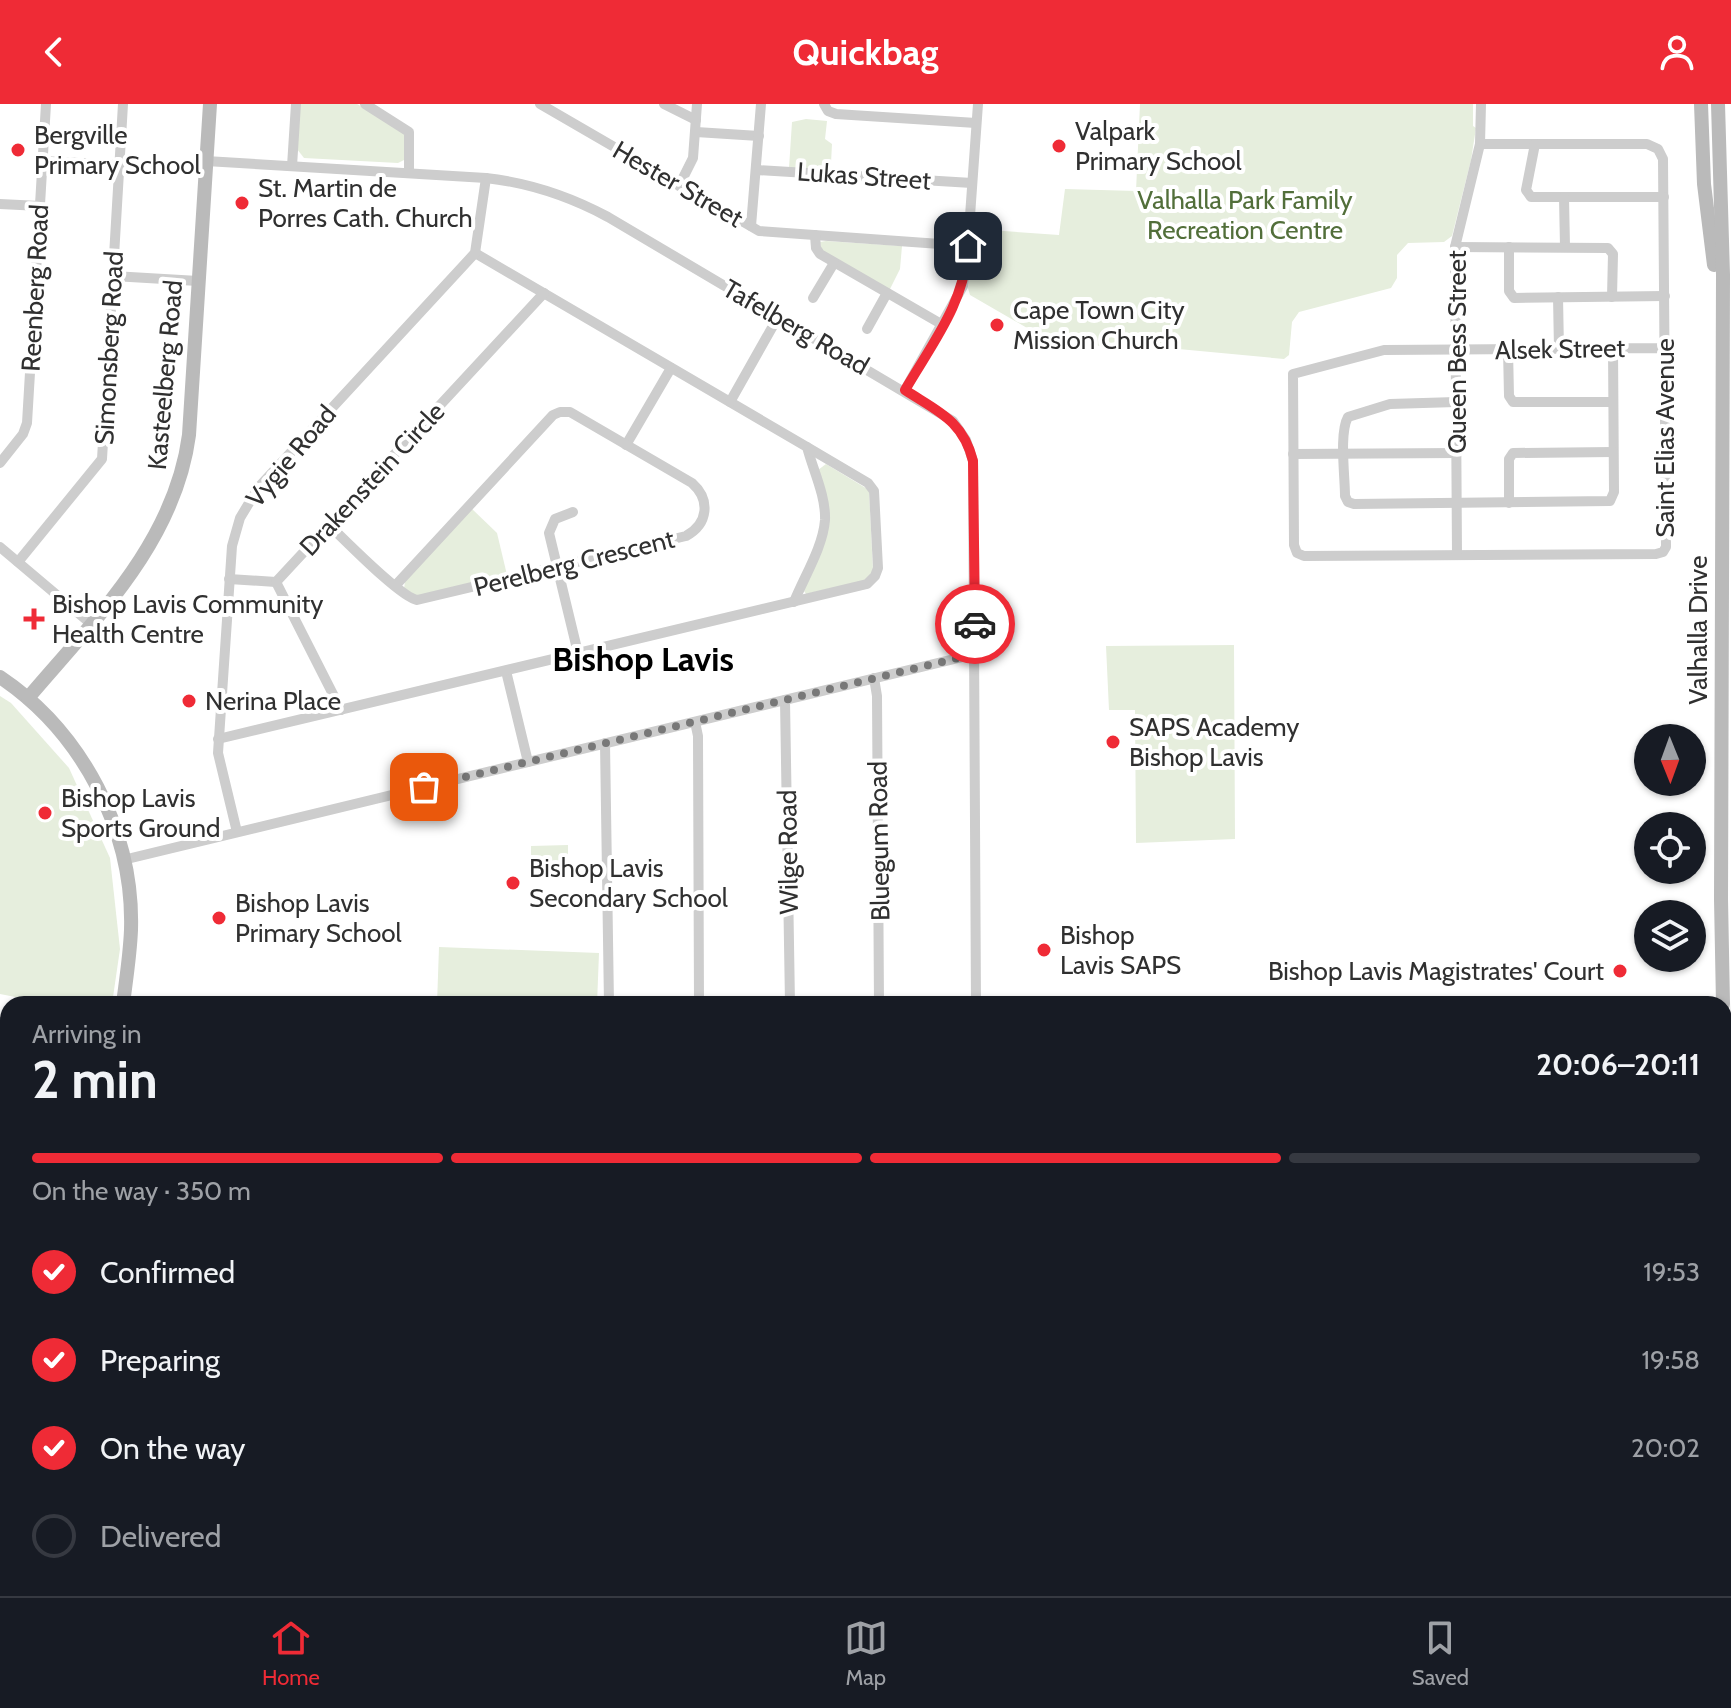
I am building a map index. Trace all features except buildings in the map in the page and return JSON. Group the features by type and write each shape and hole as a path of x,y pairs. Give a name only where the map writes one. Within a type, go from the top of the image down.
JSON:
{"main road":[{"name":"Kasteelberg Road","path":"28,698 144,556 164,521 180,481 189,435 210,104"},
{"name":"Valhalla Drive","path":"1701,104 1704,184 1721,304"},
{"name":"Valhalla Drive","path":"1718,104 1723,275 1724,996"},
{"path":"0,677 28,698 79,754 109,811 123,860 131,928 124,996"}],"street":[{"name":"Reenberg Road","path":"2,455 23,434 27,423 46,104"},
{"name":"Simonsberg Road","path":"18,562 102,459 123,104"},
{"path":"292,166 296,104"},
{"path":"365,104 409,132 409,173"},
{"name":"Hester Street","path":"540,104 764,232 968,246"},
{"path":"664,104 696,126 759,136"},
{"path":"679,186 693,158 697,104"},
{"path":"751,226 761,104"},
{"path":"824,104 828,111 836,114 976,123"},
{"path":"905,390 963,286 978,104"},
{"name":"Queen Bess Street","path":"1457,555 1455,247 1480,144 1481,104"},
{"name":"Saint Elias Avenue","path":"1293,374 1294,545 1299,554 1663,552 1666,547 1663,159 1655,146 1480,144"},
{"path":"1535,144 1526,193 1531,197 1664,197"},
{"path":"43,161 119,165"},
{"name":"Tafelberg Road","path":"206,161 486,178 530,185 580,203 905,390 953,421 970,449 973,461 976,996"},
{"name":"Lukas Street","path":"756,170 972,183"},
{"path":"218,739 864,585 873,579 878,568 874,491 868,483 475,253 486,178"},
{"path":"1564,197 1565,247"},
{"path":"0,204 40,206"},
{"path":"815,235 816,250 834,263 943,325"},
{"path":"1455,247 1610,249 1613,254 1612,297"},
{"path":"1509,247 1511,296 1665,296"},
{"name":"Vygie Road","path":"237,832 220,765 218,739 229,579 235,532 240,518 258,488 475,253"},
{"path":"813,298 834,263"},
{"path":"113,276 198,281"},
{"name":"Drakenstein Circle","path":"276,582 544,293"},
{"path":"867,329 887,293"},
{"path":"1558,297 1559,349"},
{"path":"730,402 778,317"},
{"path":"1456,402 1390,404 1350,415 1345,422 1345,496 1351,503 1605,502 1612,499 1613,348"},
{"name":"Alsek Street","path":"1293,374 1384,350 1665,348"},
{"path":"1508,349 1509,396 1513,402 1613,402"},
{"path":"626,445 671,368"},
{"name":"Perelberg Crescent","path":"570,412 626,445 696,487 703,496 705,508 700,525 686,536 417,600 407,597 395,586 556,413 570,412"},
{"path":"794,602 824,523 824,505 807,447"},
{"path":"1509,503 1509,459 1513,453 1613,452"},
{"path":"1293,454 1457,453"},
{"path":"573,512 555,519 549,529 578,653"},
{"path":"329,525 395,586"},
{"path":"0,547 90,623"},
{"path":"229,579 276,582 341,710"},
{"path":"123,860 975,654"},
{"path":"506,671 528,762"},
{"name":"Bluegum Road","path":"874,678 877,696 879,996"},
{"name":"Wilge Road","path":"785,700 790,996"},
{"path":"695,722 698,736 699,996"},
{"path":"605,743 609,996"}],"green space":[{"path":"299,104 357,104 404,131 407,136 406,159 398,163 304,158 297,149"},
{"name":"Valhalla Park Family Recreation Centre","path":"1140,104 1473,104 1473,126 1476,128 1471,160 1452,236 1444,242 1408,243 1397,255 1397,278 1391,288 1299,312 1292,322 1289,355 1284,359 1125,344 1119,350 1034,332 970,295 968,288 975,229 1059,235 1065,189 1136,191"},
{"path":"806,119 827,121 825,139 832,144 831,163 827,163 826,171 789,168 792,122"},
{"path":"820,242 902,246 900,269 889,291 822,252"},
{"path":"826,464 869,490 873,570 867,580 806,594 804,591 824,540 818,470"},
{"path":"471,508 497,533 507,575 416,598 404,589 405,581"},
{"path":"1234,645 1235,839 1136,843 1135,710 1109,710 1106,646"},
{"name":"Bishop Lavis Sports Ground","path":"0,696 11,703 69,768 110,858 120,949 113,996 0,994"},
{"path":"568,845 568,864 531,865 531,846"},
{"path":"439,947 599,953 597,996 437,996"}],"way so far":[{"path":"424,787 975,654 975,624"}],"place":[{"name":"Valpark Primary School","path":"1059,146"},
{"name":"Bergville Primary School","path":"18,150"},
{"name":"St. Martin de Porres Cath. Church","path":"242,203"},
{"name":"Cape Town City Mission Church","path":"997,325"},
{"name":"Bishop Lavis Community Health Centre","path":"34,619"},
{"name":"Nerina Place","path":"189,701"},
{"name":"SAPS Academy Bishop Lavis","path":"1113,742"},
{"name":"Bishop Lavis Sports Ground","path":"45,813"},
{"name":"Bishop Lavis Secondary School","path":"513,883"},
{"name":"Bishop Lavis Primary School","path":"219,918"},
{"name":"Bishop Lavis SAPS","path":"1044,950"},
{"name":"Bishop Lavis Magistrates' Court","path":"1620,971"}],"district":[{"name":"Bishop Lavis","path":"643,659"}],"route":[{"path":"968,246 959,296 905,390 953,421 970,449 973,461 975,624"}]}
